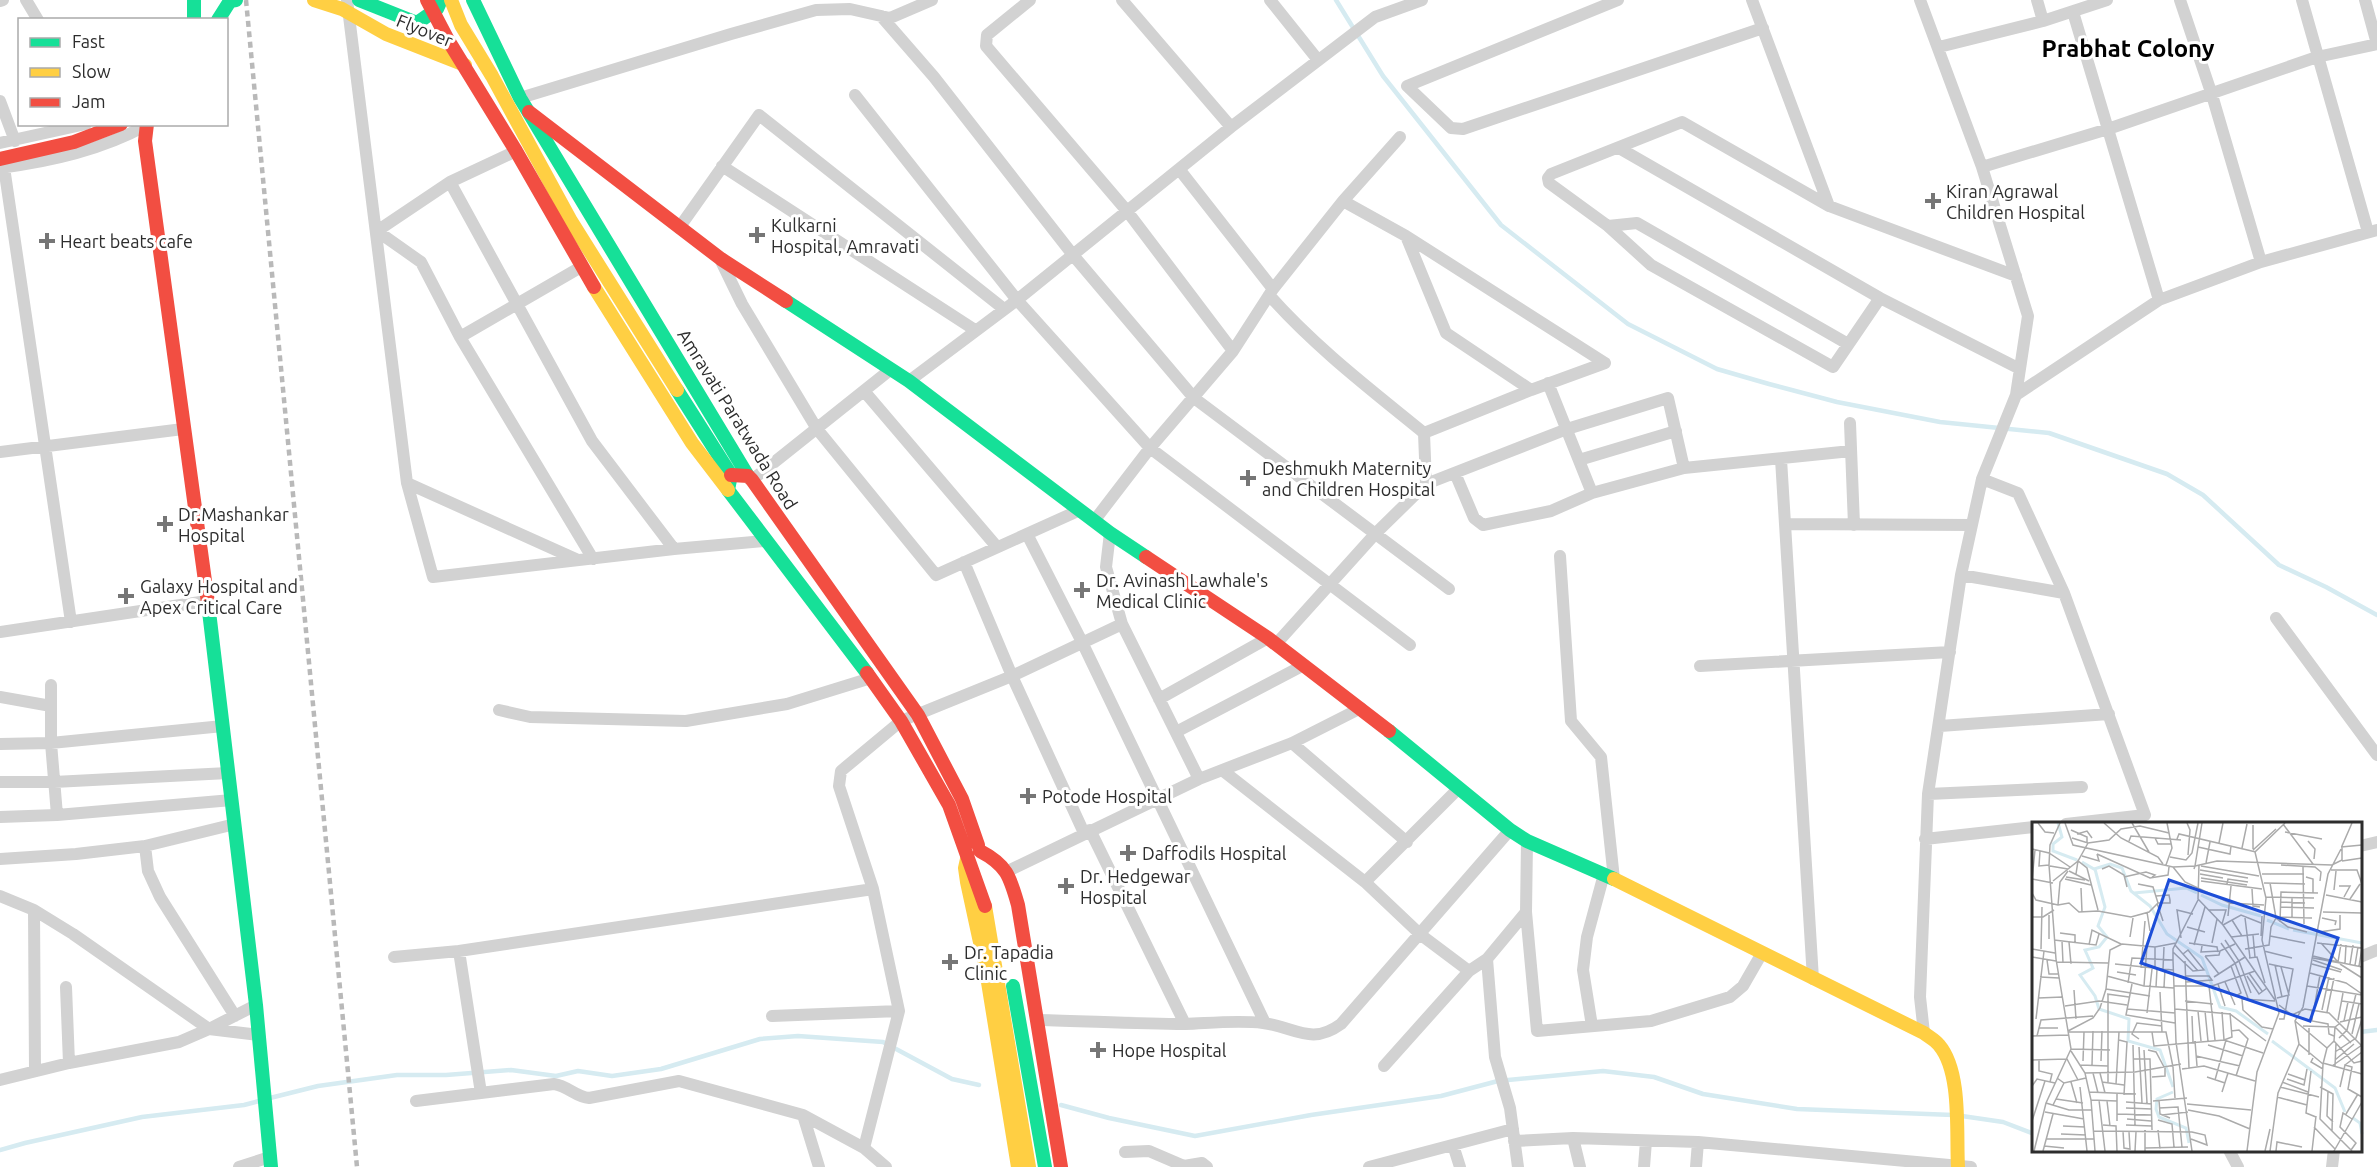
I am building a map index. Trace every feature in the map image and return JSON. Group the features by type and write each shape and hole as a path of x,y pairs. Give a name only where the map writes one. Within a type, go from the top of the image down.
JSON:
{"main road":[{"path":"194,18 195,0"},
{"path":"215,0 216,18"},
{"path":"217,18 230,1 236,0"},
{"name":"Flyover","path":"314,0 342,9 386,34 492,76"},
{"name":"Flyover","path":"358,0 417,23 437,9 441,0"},
{"path":"427,0 581,267 692,443 871,678 901,721 974,852 1010,972 1045,1167"},
{"name":"Amravati Paratwada Road","path":"451,0 461,25 492,76 571,221 731,475"},
{"name":"Amravati Paratwada Road","path":"473,0 520,98 750,478 918,715 962,799 974,852"},
{"path":"529,112 721,260 909,381 1110,533 1304,664 1510,830 1527,841 1609,877 1924,1034 1938,1045 1947,1059 1954,1092 1957,1137 1962,1166"},
{"path":"1,164 74,142 116,126"},
{"path":"147,126 145,141 235,824 263,1068 271,1162"},
{"path":"728,490 731,475 750,478"},
{"path":"974,852 1000,861 1008,871 1018,905 1045,1062 1052,1124 1061,1167"},
{"path":"974,852 965,868 986,970 1018,1167"},
{"path":"993,911 1029,1167"}],"street":[{"path":"26,0 37,18"},
{"path":"347,0 407,483 433,577 674,549 765,541"},
{"path":"520,98 731,33 816,10 850,9 890,18 932,0"},
{"path":"1030,0 987,35 986,46 1127,211 1233,351"},
{"path":"1122,0 1231,127"},
{"path":"1270,0 1318,60"},
{"path":"1618,0 1407,86 1451,128 1463,129 1763,28"},
{"path":"1752,0 1829,206"},
{"path":"1920,0 1982,167 2028,316 2014,400 1982,479 1961,575 1928,794 1920,997 1924,1034"},
{"path":"2037,0 2043,21"},
{"path":"1938,47 2043,21 2107,0"},
{"path":"2180,0 2212,95 2261,262"},
{"path":"2014,400 2159,300 2261,262 2372,231 2317,57 2302,0"},
{"path":"1982,167 2212,95 2317,57 2377,44 2365,0"},
{"path":"909,381 1017,300 1231,127 1375,17 1415,1"},
{"path":"2073,12 2159,300"},
{"path":"881,16 934,77 1073,255 1194,398 1449,589"},
{"path":"855,95 1017,300 1150,448 1410,645"},
{"path":"0,100 15,141"},
{"path":"680,228 757,116 761,116 1004,309"},
{"path":"1880,298 1833,367 1651,265 1608,226 1549,183 1548,178 1551,174 1682,122 1829,206 2016,276"},
{"path":"0,143 78,126"},
{"path":"71,622 1,164 80,153 120,139 145,126"},
{"path":"1094,521 1150,448 1233,351 1271,292 1343,201 1400,136"},
{"path":"1619,148 1880,298 2020,369"},
{"path":"377,231 450,182 516,151"},
{"path":"722,166 975,330"},
{"path":"1179,169 1297,326 1424,433 1426,484"},
{"path":"450,182 592,441 674,549"},
{"path":"1343,201 1406,236 1605,363 1548,383 1424,433"},
{"path":"1608,226 1637,223 1848,344"},
{"path":"377,231 421,262 460,337 593,559"},
{"path":"1406,236 1446,333 1531,390"},
{"path":"721,260 742,304 817,429 936,575 1080,510"},
{"path":"460,337 581,267"},
{"path":"750,478 817,429 890,370"},
{"path":"1548,383 1592,493"},
{"path":"864,391 997,547"},
{"path":"1159,699 1272,641 1331,585 1376,533 1426,484 1567,429 1668,398 1684,468"},
{"path":"1850,423 1854,525"},
{"path":"0,452 183,429"},
{"path":"1579,460 1676,431"},
{"path":"1455,473 1474,518 1483,525 1551,511 1592,493 1684,468 1851,451"},
{"path":"1781,459 1813,979"},
{"path":"1982,479 2018,493 2064,593 2145,815 2084,822"},
{"path":"407,483 579,560"},
{"path":"1785,524 1972,525"},
{"path":"1110,533 1107,567 1122,624 1199,778"},
{"path":"1027,534 1082,642 1265,1023"},
{"path":"1560,556 1571,721 1602,757 1609,877 1587,937 1582,970 1592,1026"},
{"path":"964,562 1012,676 1087,832 1185,1024"},
{"path":"1961,575 2064,593"},
{"path":"0,632 207,601"},
{"path":"2276,618 2377,755"},
{"path":"864,1148 898,1014 873,889 839,786 841,771 901,721 1012,676 1122,624"},
{"path":"1700,666 1950,652"},
{"path":"1176,732 1304,664"},
{"path":"499,710 530,717 686,721 787,704 871,678"},
{"path":"51,685 51,743 57,815"},
{"path":"0,697 51,706"},
{"path":"1008,871 1199,778 1292,743 1361,708"},
{"path":"1940,726 2109,714"},
{"path":"0,744 51,743 223,726"},
{"path":"1292,743 1407,842"},
{"path":"1222,770 1365,882 1421,934 1469,970"},
{"path":"0,782 54,782 228,773"},
{"path":"1928,794 2082,787"},
{"path":"1365,882 1458,789"},
{"path":"0,817 57,815 232,800"},
{"path":"0,859 76,854 145,846 235,824"},
{"path":"1925,839 2032,827"},
{"path":"1038,1020 1185,1024 1265,1023 1314,1036 1328,1034 1341,1024 1510,830"},
{"path":"1527,841 1526,912 1537,1031 1651,1021 1730,997 1743,986 1762,953"},
{"path":"2362,846 2377,842"},
{"path":"145,846 148,871 160,897 235,1016"},
{"path":"394,957 459,951 873,889"},
{"path":"0,896 34,910 73,934 209,1029 259,1035"},
{"path":"34,910 35,1071"},
{"path":"1384,1066 1469,970 1486,958 1526,912"},
{"path":"2362,957 2377,950"},
{"path":"459,951 480,1090"},
{"path":"1486,958 1495,1057 1510,1108 1518,1167"},
{"path":"66,987 69,1063"},
{"path":"0,1080 69,1063 179,1042 256,1005"},
{"path":"772,1016 898,1014"},
{"path":"416,1101 480,1090 554,1084 564,1085 586,1098 679,1081 803,1115 864,1148 886,1167"},
{"path":"803,1115 819,1167"},
{"path":"1369,1167 1411,1162 1452,1145 1513,1135 1698,1142 1962,1166"},
{"path":"1574,1138 1580,1167"},
{"path":"1644,1167 1646,1140"},
{"path":"1696,1167 1698,1142"},
{"path":"1452,1145 1460,1167"},
{"path":"1125,1152 1149,1151 1180,1165 1202,1163 1207,1167"},
{"path":"2230,1152 2238,1167"},
{"path":"2331,1167 2334,1152"},
{"path":"1832,1154 1834,1167"},
{"path":"239,1167 271,1162"}],"waterway":[{"path":"1336,0 1383,76 1501,225 1628,324 1717,369 1769,384 1837,402 1940,422 2049,433 2167,474 2203,495 2279,565 2377,615"},
{"path":"2362,1032 2377,1030"},
{"path":"270,1098 318,1086 397,1075 446,1075 511,1070 556,1076 578,1071 612,1076 661,1069 760,1039 798,1036 883,1042 952,1079 979,1085"},
{"path":"1061,1105 1109,1118 1195,1136 1311,1115 1441,1096 1498,1081 1603,1071 1654,1077 1703,1094 1797,1109 1953,1115"},
{"path":"0,1150 142,1117 244,1105 259,1101"},
{"path":"1962,1116 2003,1122 2032,1133"}],"railway":[{"path":"246,0 357,1167"}],"traffic: fast":[{"path":"194,0 194,18"},
{"path":"219,18 230,1 236,0"},
{"path":"359,0 417,23 437,9 441,0"},
{"path":"473,0 520,98 748,476"},
{"path":"786,301 909,381 1110,533 1146,557"},
{"path":"677,390 731,475 728,490 867,673"},
{"path":"208,603 256,1005 271,1167"},
{"path":"1389,731 1510,830 1527,841 1614,879"},
{"path":"1013,986 1045,1167"}],"traffic: slow":[{"path":"314,0 342,9 386,34 465,65"},
{"path":"451,0 461,25 492,76 571,221 677,390"},
{"path":"594,287 692,443 728,490"},
{"path":"967,859 965,868 967,882 986,970 1018,1167"},
{"path":"1614,879 1924,1033 1936,1042 1946,1057 1955,1087 1958,1167"},
{"path":"985,906 1029,1167"}],"traffic: jam":[{"path":"427,0 448,40 516,151 594,287"},
{"path":"529,112 721,259 786,301"},
{"path":"0,159 74,142 116,126"},
{"path":"147,126 145,141 208,603"},
{"path":"731,475 748,476 752,480 918,715 962,799 978,845"},
{"path":"1146,557 1268,638 1389,731"},
{"path":"867,673 901,721 949,805 985,906"},
{"path":"980,851 1002,867 1018,905 1061,1167"}],"place":[{"name":"Kiran Agrawal Children Hospital","path":"1933,201"},
{"name":"Kulkarni Hospital, Amravati","path":"757,235"},
{"name":"Heart beats cafe","path":"47,241"},
{"name":"Deshmukh Maternity and Children Hospital","path":"1248,478"},
{"name":"Dr.Mashankar Hospital","path":"165,524"},
{"name":"Dr. Avinash Lawhale's Medical Clinic","path":"1082,590"},
{"name":"Galaxy Hospital and Apex Critical Care","path":"126,596"},
{"name":"Potode Hospital","path":"1028,796"},
{"name":"Daffodils Hospital","path":"1128,853"},
{"name":"Dr. Hedgewar Hospital","path":"1066,886"},
{"name":"Dr. Tapadia Clinic","path":"950,962"},
{"name":"Hope Hospital","path":"1098,1050"}],"district":[{"name":"Prabhat Colony","path":"2128,48"}]}
